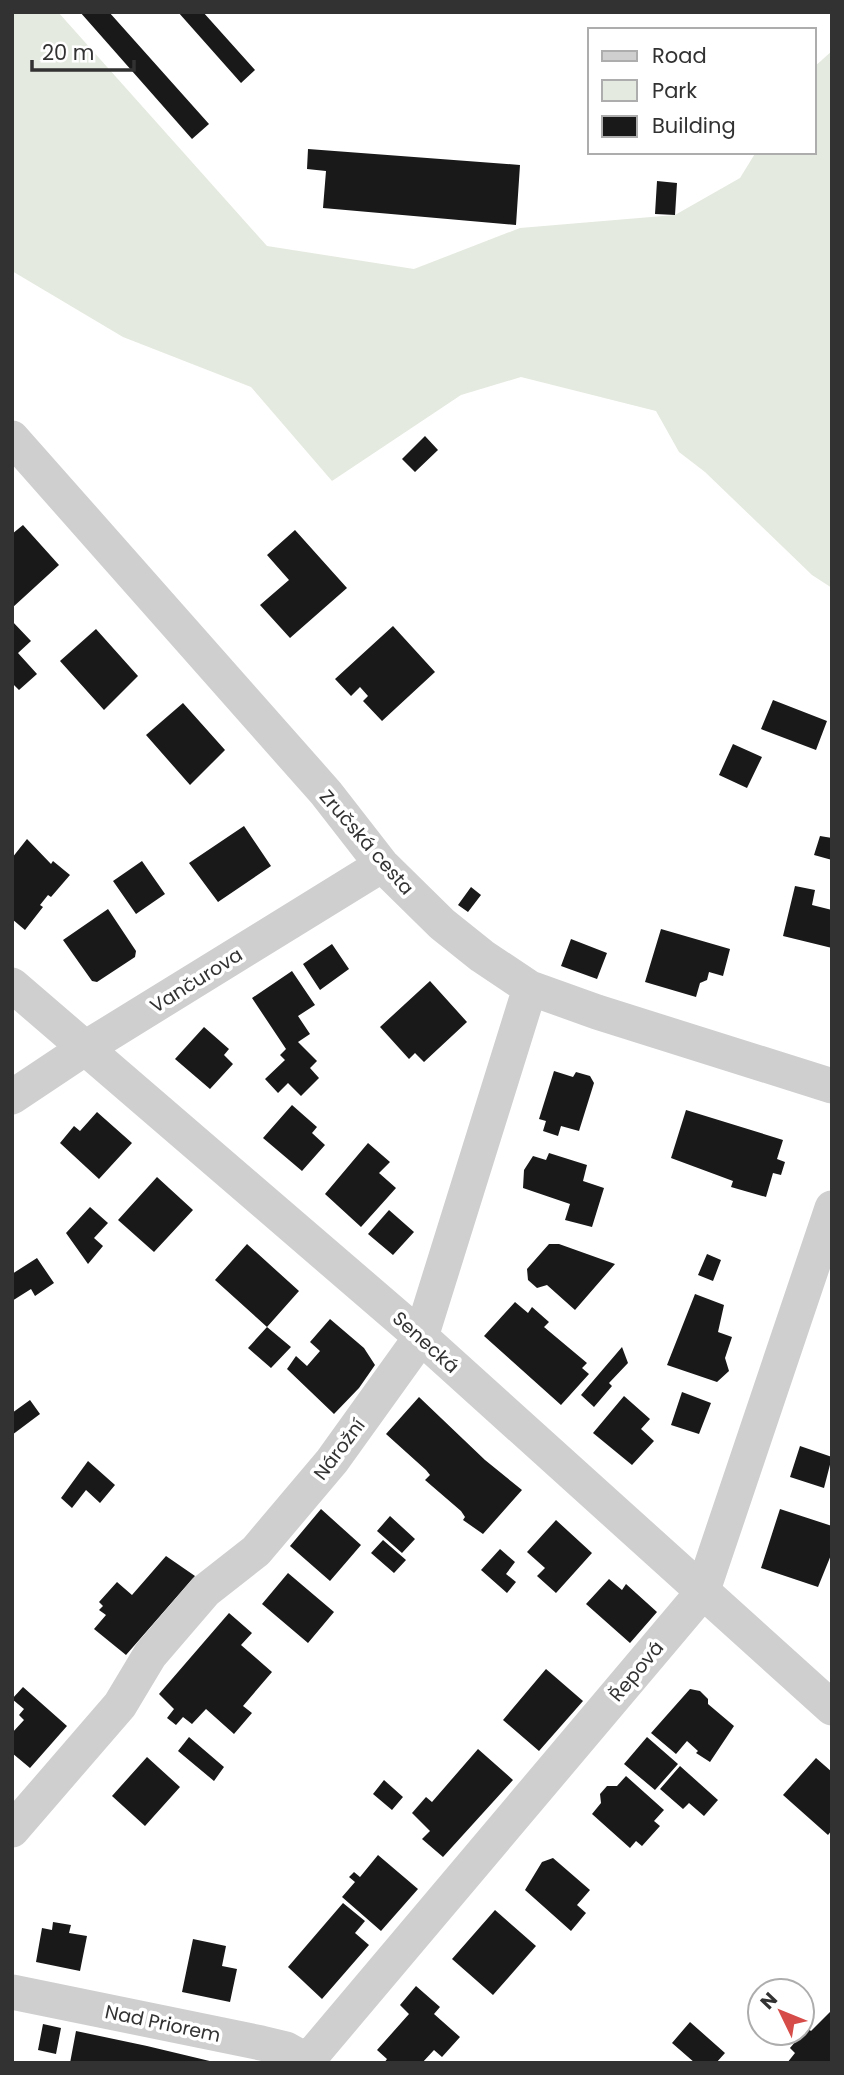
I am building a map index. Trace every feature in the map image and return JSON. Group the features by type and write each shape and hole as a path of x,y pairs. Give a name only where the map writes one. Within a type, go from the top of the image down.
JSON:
{"street":[{"name":"Zručská cesta","path":"17,453 326,793 382,865 442,924 482,956 530,988 597,1012 832,1086"},
{"name":"Vančurova","path":"12,1097 87,1046 382,865"},
{"name":"Senecká","path":"12,985 87,1046 421,1337 832,1708"},
{"name":"Nárožní","path":"12,1830 120,1705 150,1655 205,1591 256,1551 332,1461 421,1337 530,988"},
{"name":"Řepová","path":"310,2061 702,1593 832,1208"},
{"name":"Nad Priorem","path":"12,1992 261,2043 286,2049 310,2061"}],"green space":[{"path":"12,12 58,12 267,246 414,269 520,228 675,215 740,178 755,154 816,154 816,65 832,51 832,588 812,575 705,472 679,452 656,411 521,377 461,395 332,481 251,387 123,337 12,271"}],"building":[{"path":"80,12 109,12 209,124 192,139"},
{"path":"178,12 203,12 255,70 241,83"},
{"path":"308,149 520,165 516,225 323,208 326,171 307,169"},
{"path":"657,181 677,183 675,215 655,214"},
{"path":"425,436 438,450 415,472 402,459"},
{"path":"23,525 59,565 12,608 12,534"},
{"path":"295,530 347,588 290,638 260,605 289,580 267,555"},
{"path":"12,621 31,641 18,653 37,674 19,690 12,683"},
{"path":"393,626 435,672 382,721 363,701 368,696 360,687 351,696 335,679"},
{"path":"96,629 138,676 104,710 60,661"},
{"path":"773,700 827,721 816,750 761,729"},
{"path":"183,703 225,750 190,785 146,735"},
{"path":"733,744 762,757 747,788 719,775"},
{"path":"244,826 271,866 218,902 189,863"},
{"path":"820,836 832,838 832,860 814,855"},
{"path":"27,839 51,864 53,861 70,875 51,897 48,895 40,905 43,907 25,930 12,919 12,858"},
{"path":"142,861 165,894 136,914 113,881"},
{"path":"795,886 815,890 812,905 832,910 832,948 783,936"},
{"path":"471,887 481,895 468,912 458,905"},
{"path":"108,909 136,951 135,957 97,982 92,981 63,940"},
{"path":"661,929 730,949 723,976 709,972 707,980 700,983 696,997 645,982"},
{"path":"571,939 607,953 597,979 561,966"},
{"path":"332,944 349,969 320,990 303,964"},
{"path":"292,971 315,1005 298,1016 310,1034 298,1042 317,1061 310,1068 319,1078 301,1096 288,1083 278,1093 265,1079 285,1060 280,1055 286,1049 252,998"},
{"path":"430,981 467,1022 424,1062 415,1053 409,1059 380,1027"},
{"path":"204,1027 229,1049 224,1055 233,1064 210,1089 175,1059"},
{"path":"554,1071 573,1077 576,1072 590,1076 594,1083 579,1131 561,1126 558,1136 543,1131 546,1121 539,1119"},
{"path":"292,1105 317,1127 312,1133 325,1145 302,1171 263,1138"},
{"path":"686,1110 783,1140 777,1159 785,1162 781,1175 773,1173 766,1197 731,1187 733,1181 671,1158"},
{"path":"97,1112 132,1143 99,1179 60,1143 74,1126 80,1131"},
{"path":"368,1143 390,1162 379,1173 396,1188 361,1227 325,1194"},
{"path":"549,1153 587,1165 583,1181 604,1188 592,1227 565,1220 570,1204 523,1188 524,1170 533,1156 546,1160"},
{"path":"157,1177 193,1210 154,1252 118,1220"},
{"path":"90,1207 108,1223 94,1238 103,1246 88,1264 66,1233"},
{"path":"389,1210 414,1232 393,1255 368,1234"},
{"path":"247,1244 299,1291 267,1327 215,1280"},
{"path":"549,1244 559,1244 615,1264 575,1310 547,1285 537,1288 528,1280 527,1269"},
{"path":"707,1254 721,1260 713,1281 698,1275"},
{"path":"37,1258 54,1283 35,1296 31,1289 12,1301 12,1274"},
{"path":"695,1294 724,1305 718,1332 732,1337 725,1358 729,1371 717,1382 667,1365"},
{"path":"515,1302 528,1313 532,1307 549,1322 544,1327 587,1363 582,1368 589,1374 561,1405 484,1336"},
{"path":"330,1319 364,1348 375,1365 359,1388 334,1414 287,1369 296,1356 307,1366 320,1351 310,1342"},
{"path":"267,1327 291,1347 271,1368 248,1348"},
{"path":"622,1347 628,1363 609,1383 612,1386 594,1407 581,1395"},
{"path":"682,1392 711,1403 699,1434 671,1425"},
{"path":"624,1396 650,1419 641,1429 654,1441 632,1465 593,1433"},
{"path":"419,1397 485,1460 522,1490 483,1534 463,1520 465,1517 461,1511 425,1480 430,1475 426,1470 386,1434"},
{"path":"30,1400 40,1414 12,1435 12,1413"},
{"path":"800,1446 832,1457 824,1488 790,1477"},
{"path":"88,1461 115,1485 100,1503 86,1490 72,1508 61,1498"},
{"path":"321,1509 361,1545 330,1581 290,1546"},
{"path":"780,1509 832,1526 831,1555 818,1587 761,1568"},
{"path":"390,1516 415,1539 402,1553 377,1531"},
{"path":"556,1520 592,1553 556,1593 537,1576 545,1568 527,1552"},
{"path":"383,1540 406,1560 394,1573 371,1553"},
{"path":"500,1549 515,1562 506,1574 516,1582 507,1593 481,1570"},
{"path":"166,1556 195,1576 126,1655 94,1629 106,1615 99,1610 103,1606 99,1602 117,1582 132,1595"},
{"path":"288,1573 334,1612 308,1643 262,1604"},
{"path":"609,1579 622,1590 626,1584 657,1612 630,1643 586,1604"},
{"path":"229,1613 252,1633 241,1645 272,1672 243,1706 252,1713 234,1734 206,1709 192,1724 183,1717 176,1725 167,1718 174,1709 159,1694"},
{"path":"546,1669 583,1701 539,1751 503,1720"},
{"path":"23,1687 67,1726 30,1768 12,1753 12,1733 24,1720 19,1715 24,1709 12,1699"},
{"path":"690,1689 700,1691 708,1699 708,1704 734,1726 710,1762 696,1753 698,1751 687,1741 676,1754 651,1733"},
{"path":"189,1737 224,1767 214,1781 178,1751"},
{"path":"647,1737 678,1764 655,1790 624,1764"},
{"path":"478,1749 513,1780 443,1857 422,1839 430,1831 412,1813 426,1797 432,1802"},
{"path":"147,1757 180,1787 145,1826 112,1796"},
{"path":"816,1758 832,1772 832,1830 828,1835 783,1795"},
{"path":"680,1766 718,1800 704,1816 689,1803 683,1809 660,1789"},
{"path":"626,1776 664,1810 654,1821 660,1826 642,1846 636,1841 630,1848 592,1814 601,1803 600,1794 607,1786 617,1786"},
{"path":"384,1780 403,1797 392,1810 373,1794"},
{"path":"378,1855 418,1889 381,1931 342,1897 355,1882 349,1877 354,1872 360,1877"},
{"path":"553,1858 590,1890 577,1905 586,1913 571,1931 525,1890 542,1862"},
{"path":"343,1903 365,1921 355,1933 369,1945 322,1999 288,1967"},
{"path":"495,1910 536,1946 493,1995 452,1959"},
{"path":"53,1922 71,1925 69,1933 87,1936 80,1971 36,1962 42,1928 52,1930"},
{"path":"193,1939 226,1946 222,1966 237,1969 230,2002 182,1992"},
{"path":"416,1986 440,2007 434,2014 460,2037 442,2057 434,2050 422,2063 384,2063 387,2059 377,2050 409,2014 400,2005"},
{"path":"832,2010 832,2063 787,2063 795,2053 791,2047 816,2047 816,2026"},
{"path":"690,2022 725,2053 716,2063 695,2063 672,2043"},
{"path":"43,2024 61,2028 56,2054 38,2050"},
{"path":"76,2031 147,2046 218,2063 70,2063"}]}
